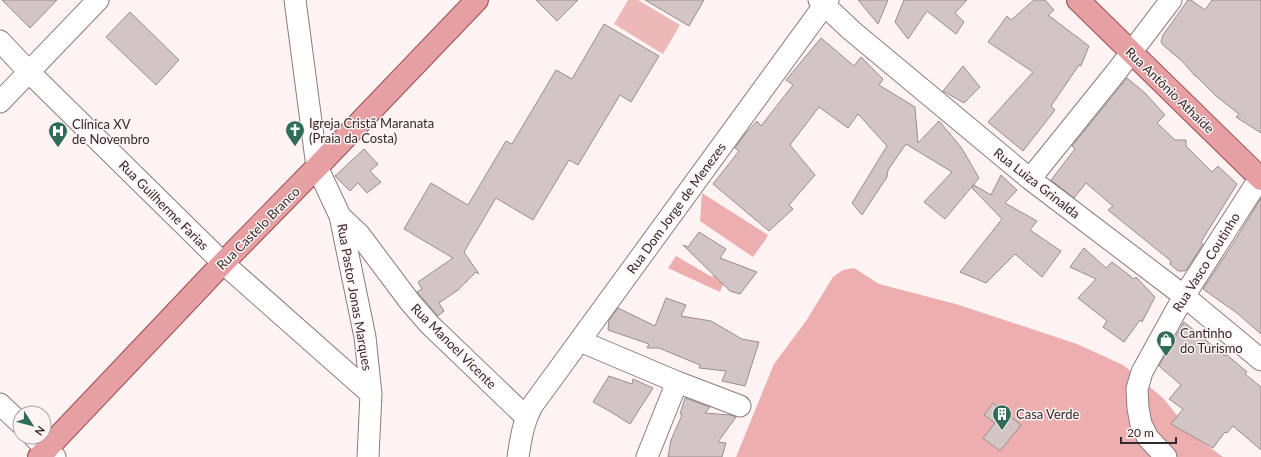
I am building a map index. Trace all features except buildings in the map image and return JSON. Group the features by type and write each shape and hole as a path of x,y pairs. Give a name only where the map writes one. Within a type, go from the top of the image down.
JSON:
{"main road":[{"name":"Rua Castelo Branco","path":"44,450 223,263 318,167 477,0"},
{"name":"Rua Antônio Athaíde","path":"1078,0 1261,178"}],"street":[{"path":"0,102 98,0"},
{"name":"Rua Pastor Jonas Marques","path":"295,0 318,167 340,216 365,338 371,394 368,457"},
{"path":"1030,179 1112,77 1171,0"},
{"name":"Rua Luiza Grinalda","path":"824,2 852,31 1030,179 1184,296 1261,360"},
{"name":"Rua Dom Jorge de Menezes","path":"518,457 526,417 536,401 824,2"},
{"name":"Rua Guilherme Farias","path":"0,41 29,72 223,263 371,394"},
{"name":"Rua Vasco Coutinho","path":"1166,457 1148,438 1141,424 1138,408 1137,388 1144,367 1184,296 1261,178"},
{"name":"Rua Manoel Vicente","path":"340,216 359,234 410,302 429,324 526,417"},
{"path":"580,341 677,382 740,406"},
{"path":"647,457 677,382"},
{"path":"0,404 12,415"}],"shaded area":[{"path":"628,0 638,0 680,25 663,54 614,24"},
{"path":"702,193 768,235 753,257 700,221"},
{"path":"676,256 712,277 726,261 731,264 720,292 668,268"},
{"path":"854,268 879,284 956,304 1077,344 1123,365 1163,398 1194,436 1223,457 736,457 774,364 806,321 833,277 843,270"}],"place":[{"name":"Igreja Cristã Maranata (Praia da Costa)","path":"295,147"},
{"name":"Clínica XV de Novembro","path":"58,148"},
{"name":"Cantinho do Turismo","path":"1166,357"},
{"name":"Casa Verde","path":"1002,431"}]}
